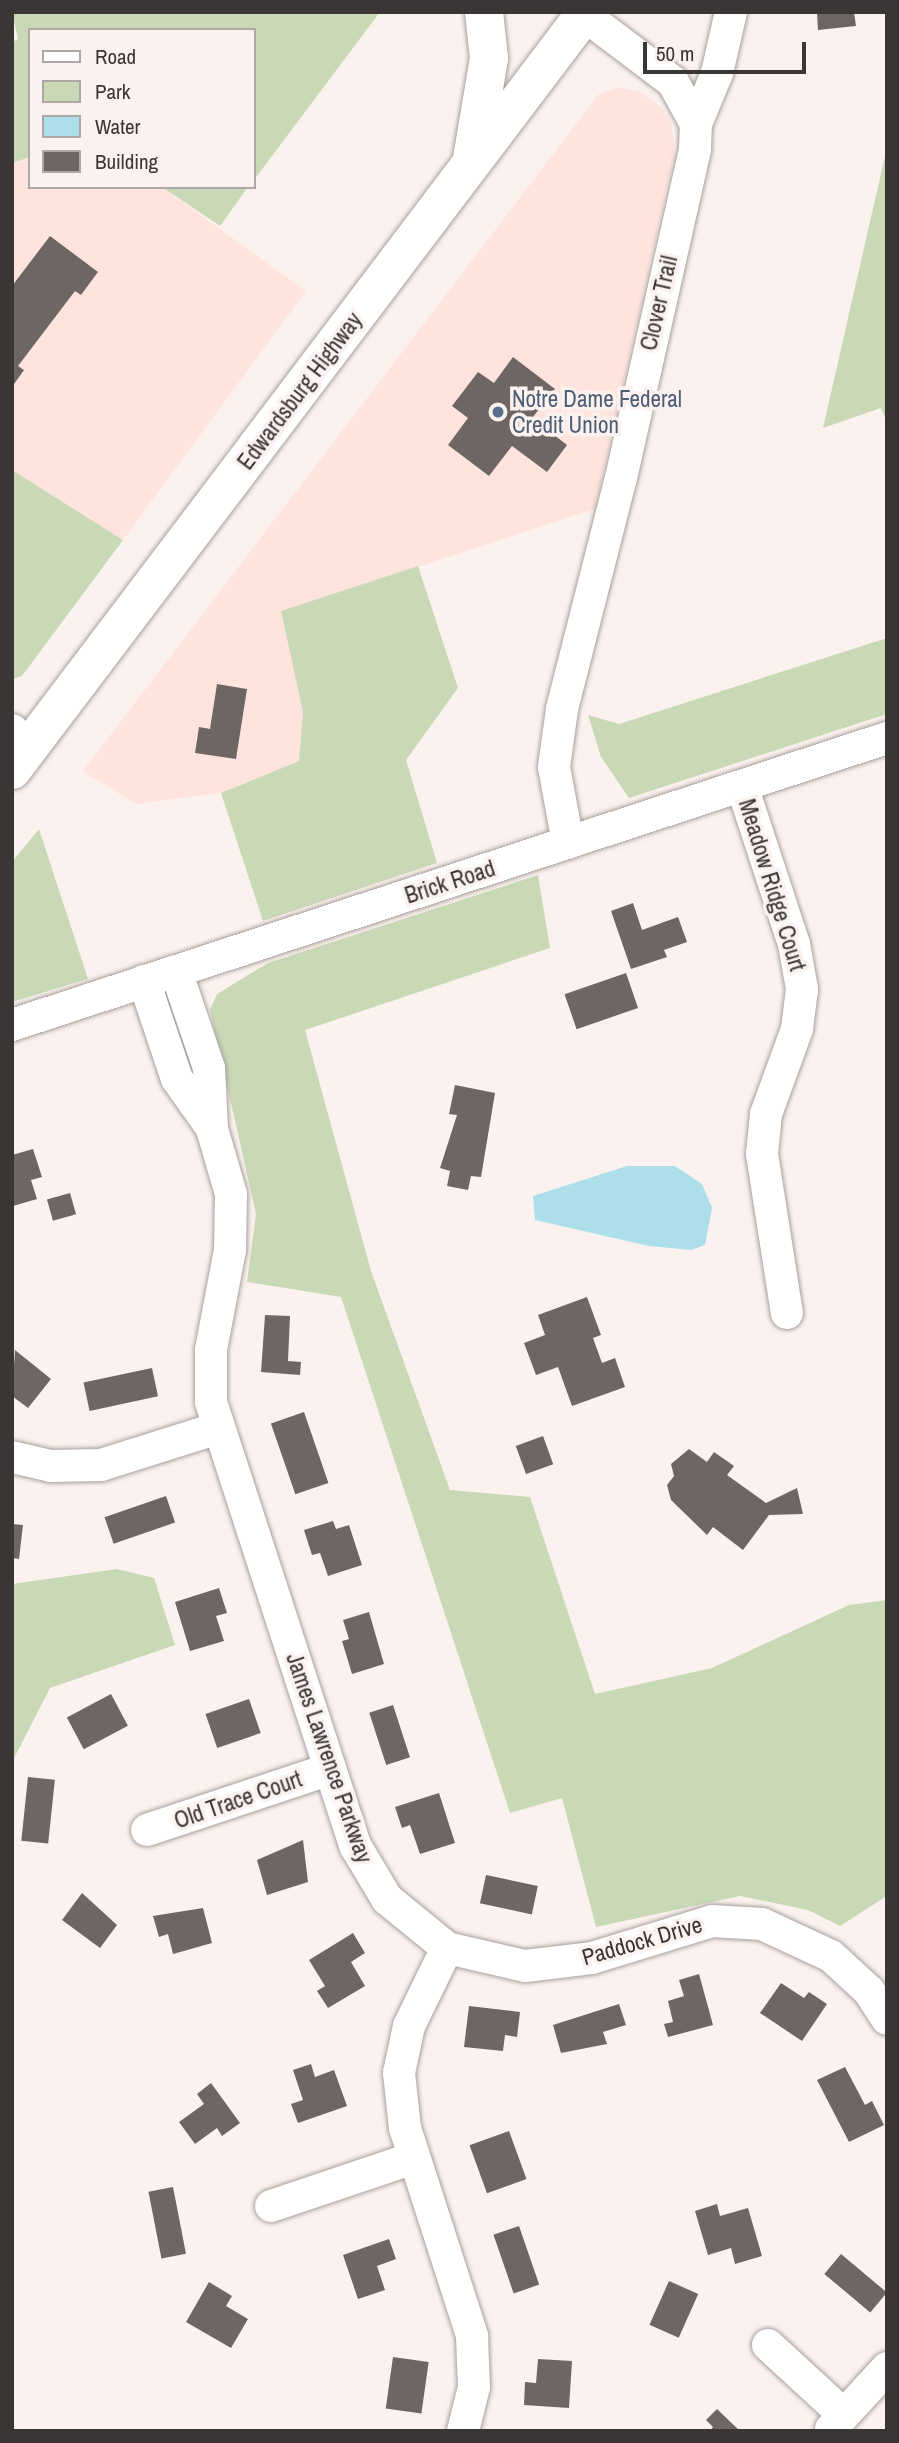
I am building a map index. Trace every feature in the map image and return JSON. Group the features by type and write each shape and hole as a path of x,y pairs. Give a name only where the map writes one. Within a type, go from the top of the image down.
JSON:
{"main road":[{"path":"471,164 489,58 484,12"},
{"name":"Edwardsburg Highway","path":"17,750 237,473 583,13"}],"street":[{"name":"Clover Trail","path":"568,844 554,767 562,709 621,478 695,149 696,124 717,73 731,12"},
{"path":"583,13 673,82 696,124"},
{"name":"Brick Road","path":"12,1025 887,738"},
{"name":"Meadow Ridge Court","path":"742,786 794,944 802,989 797,1029 766,1114 762,1154 787,1312"},
{"name":"James Lawrence Parkway","path":"176,971 209,1068 212,1129 231,1194 232,1220 209,1378 218,1428 330,1769 370,1874 406,1919 447,1948"},
{"name":"James Lawrence Parkway","path":"144,981 177,1079 212,1129"},
{"path":"12,1457 51,1466 101,1465 218,1428"},
{"name":"Old Trace Court","path":"147,1830 330,1769"},
{"name":"Paddock Drive","path":"447,1948 497,1964 559,1964 712,1921 762,1924 831,1956 869,1991 887,2020"},
{"path":"447,1948 402,2049 400,2101 414,2158 472,2336 474,2387 463,2431"},
{"path":"271,2206 414,2158"},
{"path":"768,2345 836,2423 887,2368"}],"shaded area":[{"path":"619,87 640,92 661,107 671,122 675,152 595,509 282,611 303,712 299,761 221,793 136,804 83,771 598,95"},
{"path":"28,158 28,189 165,189 306,291 123,540 12,470 12,163"}],"green space":[{"path":"12,12 380,12 256,177 256,28 28,28 28,158 12,163 12,42 18,39"},
{"path":"887,147 887,422 881,408 823,428"},
{"path":"165,189 247,189 220,226"},
{"path":"12,470 123,540 22,676 13,679"},
{"path":"418,566 458,688 406,760 437,863 263,921 221,793 299,761 303,712 281,611"},
{"path":"887,638 887,714 629,798 601,757 588,715 619,724"},
{"path":"39,829 88,979 12,1002 12,862"},
{"path":"538,875 550,948 305,1030 371,1271 450,1490 530,1497 595,1694 712,1668 849,1605 887,1600 887,1896 840,1926 808,1910 740,1896 596,1927 562,1798 510,1813 341,1297 247,1282 256,1214 210,1010 217,994 268,963"},
{"path":"117,1569 154,1578 175,1645 50,1688 12,1762 12,1584"}],"water":[{"path":"627,1166 675,1166 702,1184 712,1208 705,1245 691,1250 649,1246 535,1220 533,1196"}],"building":[{"path":"854,12 856,26 818,30 817,13"},
{"path":"50,236 98,272 81,295 75,291 18,366 24,370 12,387 12,286"},
{"name":"Notre Dame Federal Credit Union","path":"513,357 555,389 532,418 567,445 547,472 512,446 489,476 448,445 468,418 452,406 478,372 494,383"},
{"path":"217,684 247,689 236,759 195,753 199,727 210,729"},
{"path":"633,903 642,930 678,917 687,942 664,950 667,957 631,969 611,911"},
{"path":"626,973 638,1008 577,1029 565,994"},
{"path":"455,1085 495,1093 481,1177 471,1176 468,1190 447,1186 450,1171 440,1168 457,1115 449,1114"},
{"path":"33,1149 42,1177 31,1180 37,1199 13,1206 12,1155"},
{"path":"70,1193 76,1214 53,1221 47,1200"},
{"path":"587,1297 601,1335 593,1338 602,1363 615,1358 625,1387 572,1406 558,1367 536,1375 524,1343 545,1335 538,1315"},
{"path":"265,1315 290,1316 288,1361 301,1362 300,1375 261,1372"},
{"path":"15,1350 51,1379 28,1408 12,1396"},
{"path":"152,1368 158,1396 90,1411 84,1383"},
{"path":"304,1412 328,1483 295,1494 271,1423"},
{"path":"543,1436 553,1464 526,1474 516,1446"},
{"path":"689,1449 707,1462 714,1452 734,1466 727,1475 766,1503 797,1488 803,1514 769,1515 743,1550 713,1527 707,1535 671,1500 667,1485 674,1476 671,1464"},
{"path":"166,1496 175,1522 114,1544 105,1517"},
{"path":"333,1521 336,1529 349,1525 362,1565 328,1576 320,1553 312,1555 304,1530"},
{"path":"12,1524 23,1525 19,1559 12,1558"},
{"path":"219,1588 227,1613 216,1616 224,1641 190,1651 175,1602"},
{"path":"369,1612 384,1664 352,1674 342,1641 349,1639 343,1620"},
{"path":"111,1694 128,1726 84,1749 67,1717"},
{"path":"249,1699 261,1733 217,1748 206,1714"},
{"path":"393,1705 410,1757 386,1765 369,1713"},
{"path":"28,1777 55,1780 48,1843 21,1841"},
{"path":"439,1793 455,1843 420,1854 410,1825 402,1828 395,1807"},
{"path":"303,1840 308,1882 267,1895 257,1860"},
{"path":"486,1875 538,1886 532,1914 480,1903"},
{"path":"82,1893 117,1925 100,1948 62,1920"},
{"path":"203,1908 212,1943 173,1954 168,1934 159,1937 153,1916"},
{"path":"353,1933 365,1953 351,1962 365,1986 328,2008 317,1991 325,1986 309,1960"},
{"path":"699,1974 713,2025 668,2037 664,2024 673,2022 668,2001 684,1996 679,1980"},
{"path":"781,1983 804,1998 809,1992 827,2004 802,2041 760,2013"},
{"path":"619,2004 626,2025 603,2032 607,2044 561,2053 553,2025"},
{"path":"469,2006 520,2012 517,2037 505,2035 503,2051 464,2047"},
{"path":"311,2064 315,2077 334,2070 347,2106 298,2123 291,2104 303,2100 293,2070"},
{"path":"845,2067 865,2105 872,2101 884,2125 849,2142 817,2080"},
{"path":"211,2083 240,2123 222,2136 217,2128 195,2144 179,2122 204,2104 197,2094"},
{"path":"509,2131 526,2179 487,2193 470,2145"},
{"path":"173,2187 186,2254 161,2259 148,2192"},
{"path":"717,2204 720,2216 748,2208 762,2256 735,2264 731,2248 708,2255 695,2211"},
{"path":"519,2226 539,2285 514,2293 493,2235"},
{"path":"389,2239 396,2259 377,2266 385,2290 358,2299 343,2255"},
{"path":"841,2254 887,2293 870,2312 824,2274"},
{"path":"669,2281 698,2294 679,2338 649,2325"},
{"path":"209,2282 232,2296 226,2306 248,2319 231,2348 186,2322"},
{"path":"393,2357 429,2362 421,2414 386,2408"},
{"path":"538,2359 572,2361 569,2408 524,2405 525,2382 536,2383"},
{"path":"717,2409 740,2431 710,2431 713,2427 706,2420"}],"place":[{"name":"Notre Dame Federal Credit Union","path":"498,412"}]}
